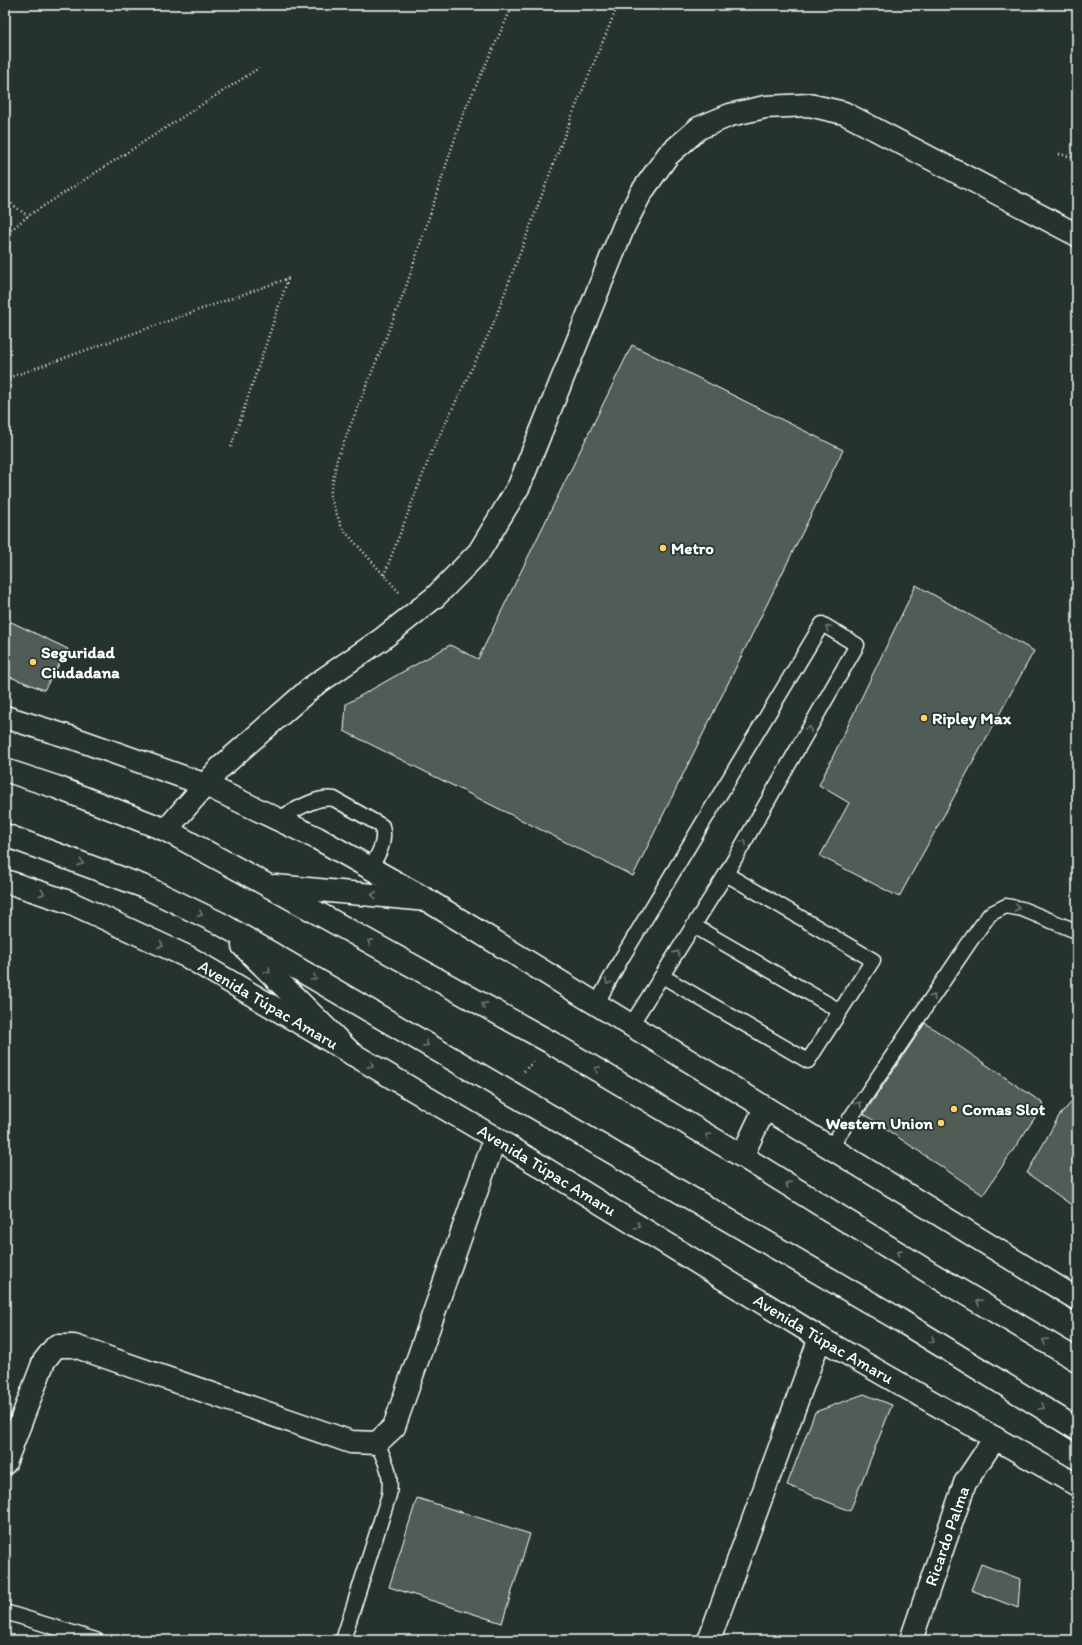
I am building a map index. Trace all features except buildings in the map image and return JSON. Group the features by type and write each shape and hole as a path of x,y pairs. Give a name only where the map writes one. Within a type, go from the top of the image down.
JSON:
{"main road":[{"path":"166,830 220,768 312,687 382,639 435,597 479,552 519,486 624,226 641,193 668,155 699,128 730,115 764,107 809,105 844,113 1077,234"},
{"path":"5,717 76,739 206,785 317,838 427,900 597,1003 631,1026 1077,1299"},
{"path":"5,770 56,787 166,830 267,885 550,1042 742,1156 932,1274 1077,1360"},
{"path":"5,835 145,887 221,924 898,1319 1077,1429"},
{"name":"Avenida Túpac Amaru","path":"5,881 69,902 188,957 495,1138 820,1338 1077,1485"},
{"path":"267,885 427,900"},
{"path":"221,924 352,1054"},
{"path":"742,1156 765,1108"},
{"path":"5,1464 44,1361 56,1346 74,1346 351,1442 377,1443 394,1427 495,1138"},
{"path":"709,1640 820,1338"},
{"name":"Ricardo Palma","path":"911,1640 965,1483 995,1438"}],"lane":[{"path":"597,1003 620,961 822,624 857,645 726,874 631,1026"},
{"path":"278,819 319,800 328,798 334,799 382,826 384,839 378,856 370,868"},
{"path":"662,976 808,1061 873,960 726,874"},
{"path":"830,1148 990,914 1006,906 1022,909 1076,931"},
{"path":"694,926 840,1011"},
{"path":"343,1640 389,1495 391,1480 389,1469 377,1443"},
{"path":"5,1612 96,1640"}],"path":[{"path":"128,5 128,12"},
{"path":"417,612 342,528 330,496 337,459 405,290 463,114 513,5"},
{"path":"384,575 432,451 492,327 571,118 618,5"},
{"path":"5,235 28,216 259,68"},
{"path":"1059,154 1077,158"},
{"path":"5,199 28,216"},
{"path":"5,379 288,278 231,447"},
{"path":"507,1091 550,1042"}],"place":[{"name":"Metro","path":"663,548"},
{"name":"Seguridad Ciudadana","path":"33,662"},
{"name":"Ripley Max","path":"924,718"},
{"name":"Comas Slot","path":"954,1109"},
{"name":"Western Union","path":"941,1123"}]}
